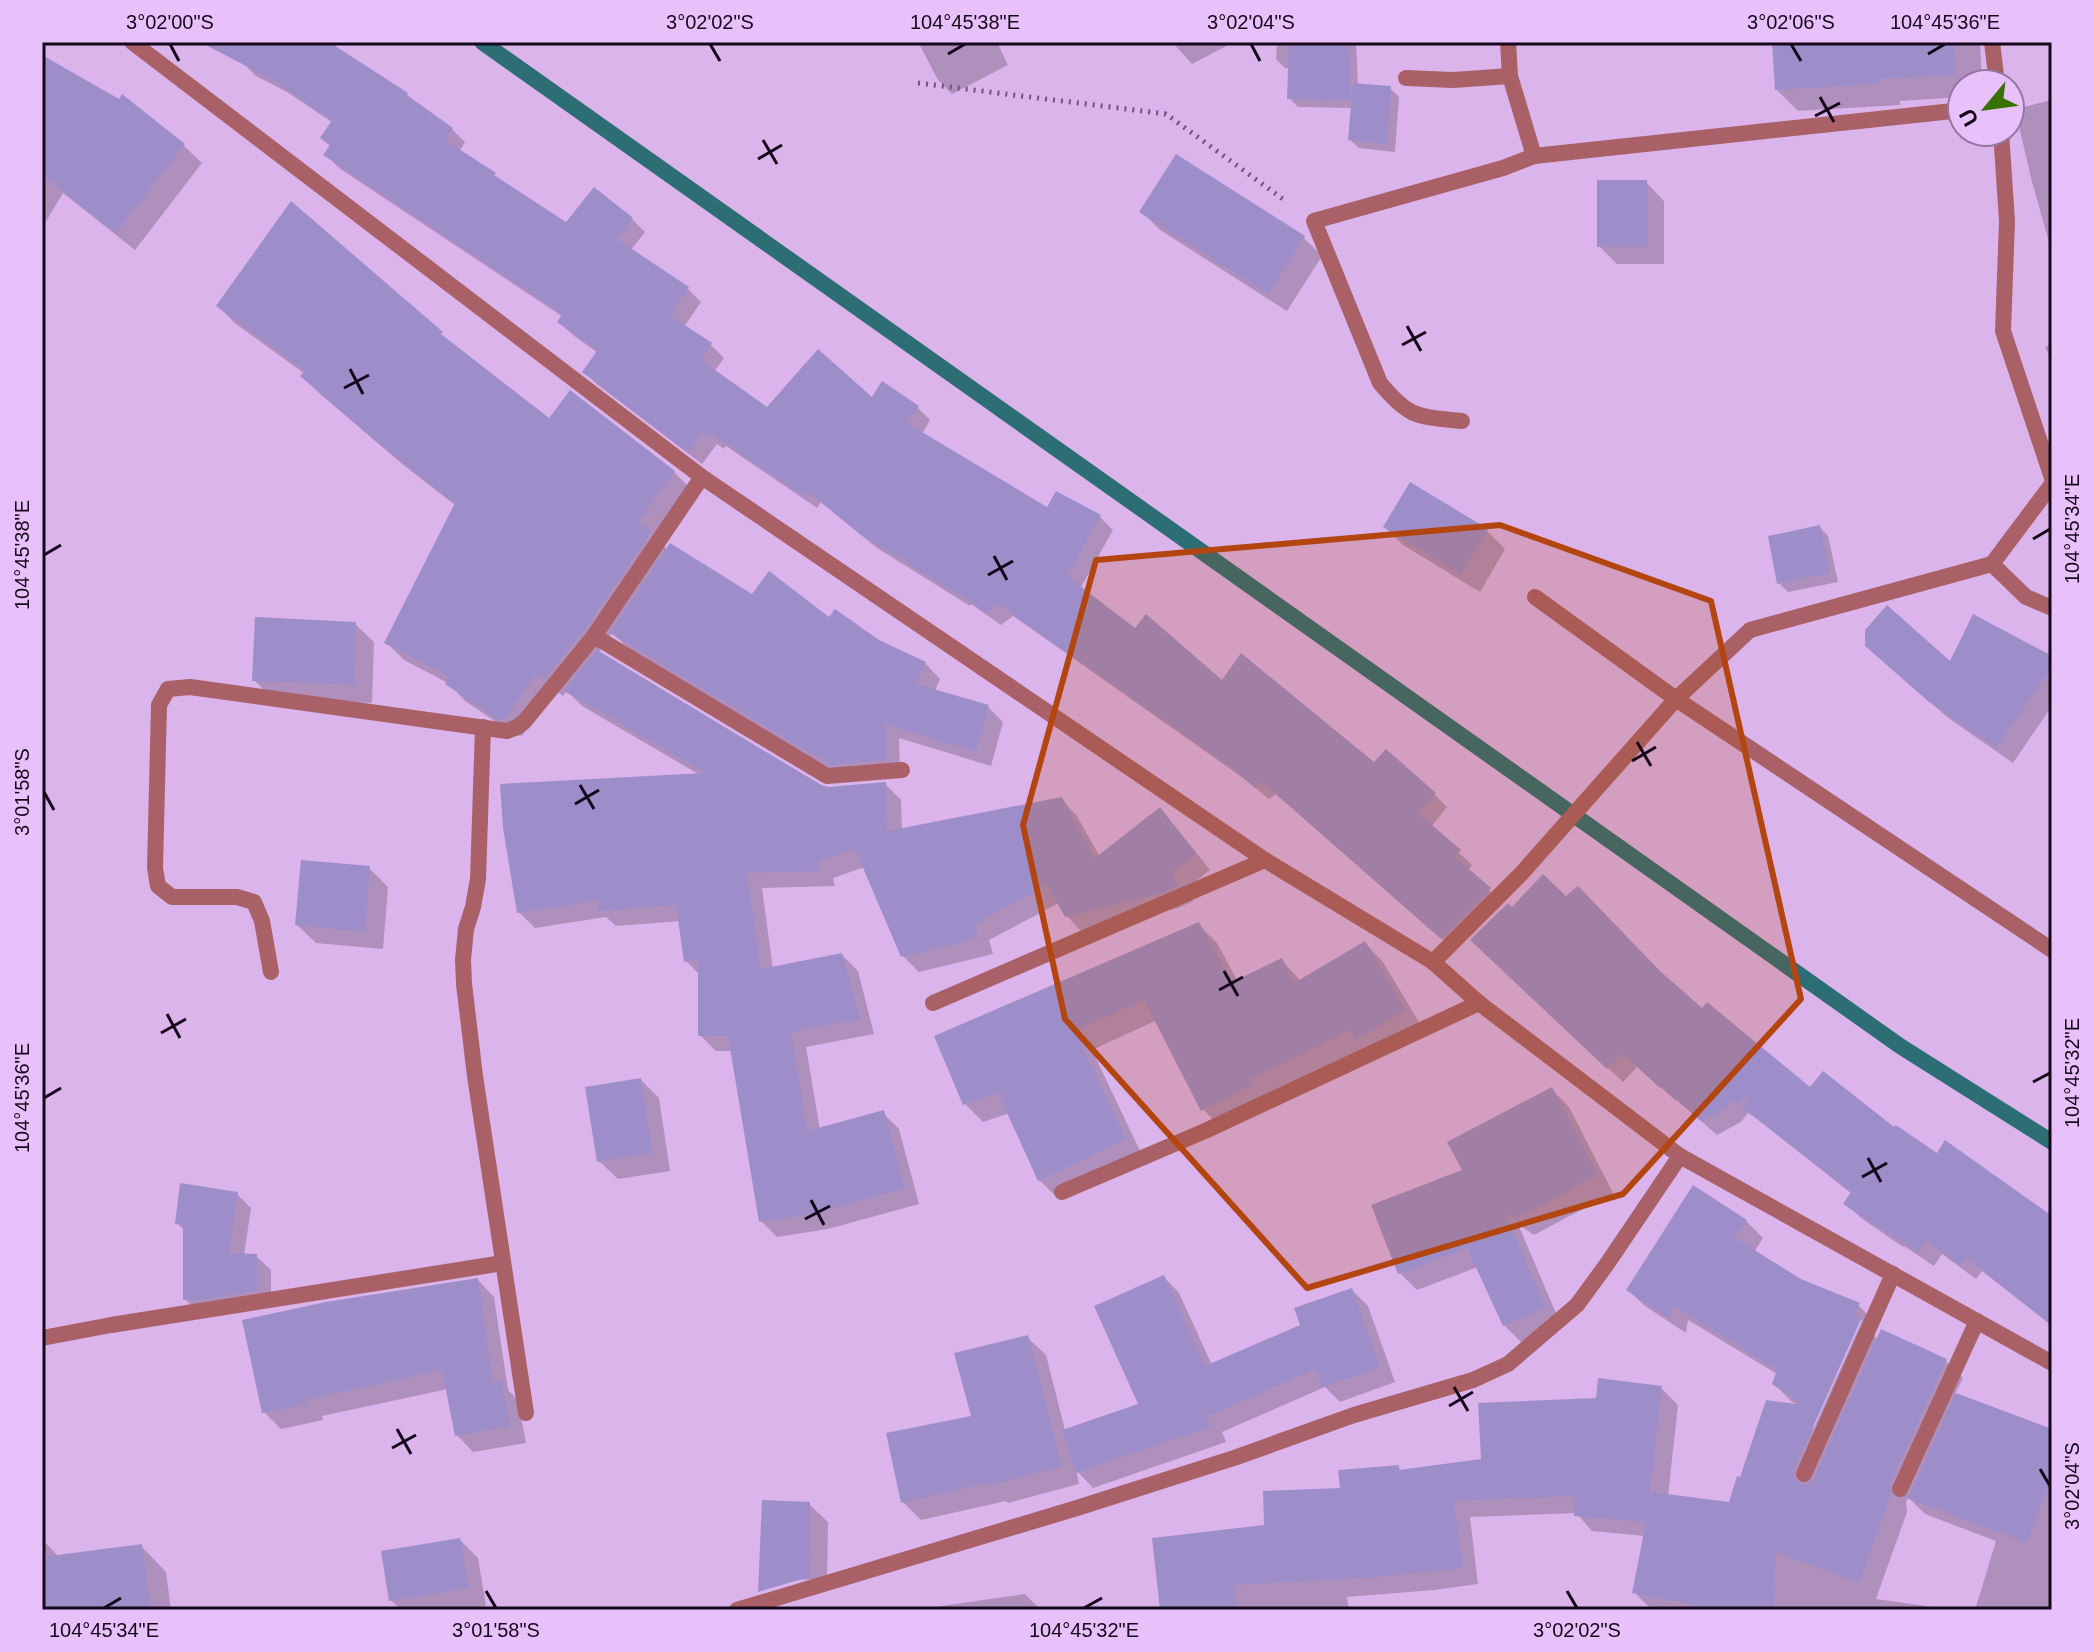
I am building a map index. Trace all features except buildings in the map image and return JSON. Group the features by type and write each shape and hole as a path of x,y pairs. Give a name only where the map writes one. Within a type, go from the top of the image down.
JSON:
{"street":[{"path":"132,42 702,477 1265,860 1433,962 1479,1003 1680,1156 2052,1363"},
{"path":"1508,42 1510,76 1534,156"},
{"path":"1992,42 1995,68"},
{"path":"1406,78 1453,80 1510,76"},
{"path":"1462,421 1417,416 1396,402 1380,383 1314,221 1503,168 1534,156 1946,112"},
{"path":"1433,962 1521,874 1676,699 1750,630 1992,564 2052,481 2003,331 2007,221 2002,148"},
{"path":"271,972 262,921 254,902 237,897 172,897 158,886 155,868 159,705 168,689 205,688 507,731 517,727 594,636 702,477"},
{"path":"1992,564 2026,597 2052,608"},
{"path":"1535,597 1676,699 2052,950"},
{"path":"594,636 827,776 902,770"},
{"path":"483,727 478,879 466,929 463,960 475,1076 526,1413"},
{"path":"933,1003 1265,860"},
{"path":"1062,1192 1205,1131 1479,1003"},
{"path":"745,1608 1234,1458 1354,1415 1473,1380 1508,1364 1577,1305 1680,1156"},
{"path":"42,1338 503,1263"},
{"path":"1804,1474 1893,1274"},
{"path":"1900,1489 1977,1321"}],"path":[{"path":"918,83 1166,114 1314,221"}],"highlighted area":[{"path":"1500,525 1711,601 1801,999 1623,1194 1307,1288 1065,1019 1023,825 1096,560"}],"waterway":[{"path":"482,42 1900,1046 2052,1142"}]}
